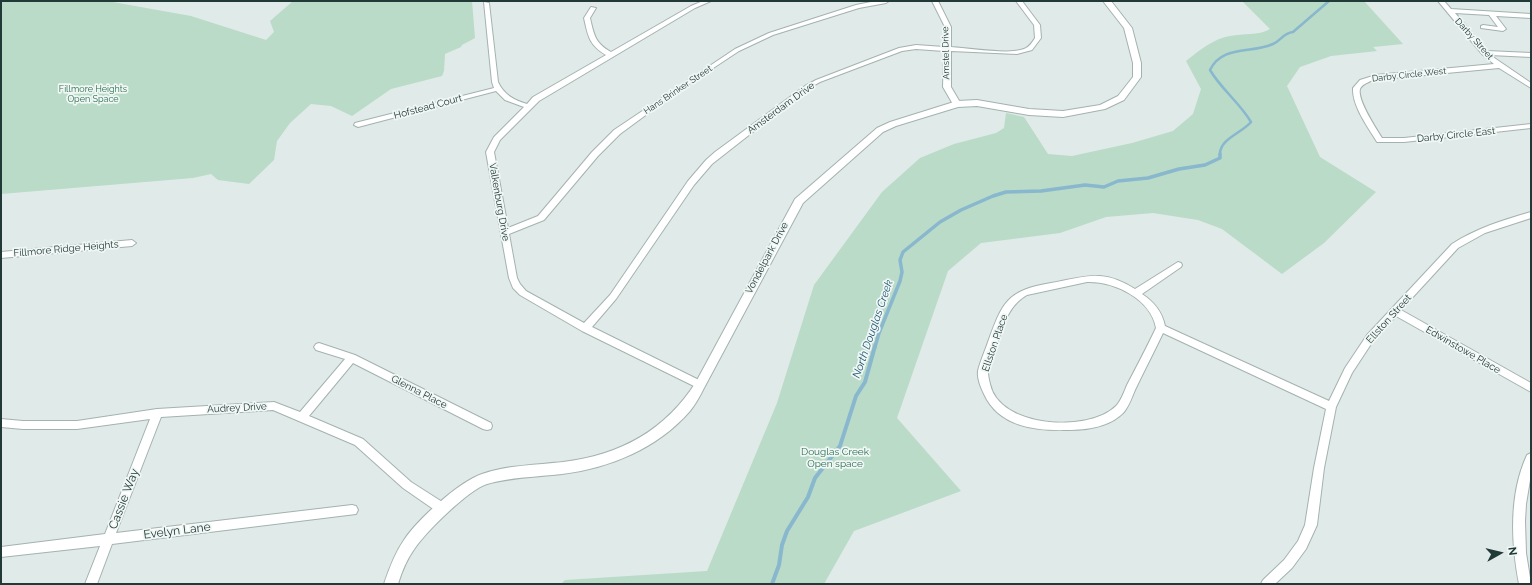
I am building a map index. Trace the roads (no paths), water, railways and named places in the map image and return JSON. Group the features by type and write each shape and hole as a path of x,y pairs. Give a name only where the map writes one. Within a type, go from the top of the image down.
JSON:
{"street":[{"name":"Valkenburg Drive","path":"700,385 585,328 522,293 516,286 490,152 497,139 528,106 545,94 693,8 708,1"},
{"name":"Hans Brinker Street","path":"505,232 541,218 595,154 617,132 737,50 771,34 856,3 886,1"},
{"name":"Amstel Drive","path":"935,1 948,27 947,87 957,104"},
{"name":"Amsterdam Drive","path":"585,328 613,297 691,183 718,154 807,87 830,75 908,48 1007,53 1017,53 1031,49 1038,38 1037,26 1019,1"},
{"name":"Vondelpark Drive","path":"392,584 403,552 412,538 443,509 476,483 505,474 590,464 606,460 658,432 672,421 685,408 700,385 799,201 886,127 957,104 977,102 1030,112 1063,114 1102,107 1121,98 1133,85 1137,77 1137,63 1128,28 1107,1"},
{"name":"Darby Street","path":"1441,1 1484,53 1498,66 1531,86"},
{"path":"486,3 495,82 498,89 507,99 528,106"},
{"path":"593,8 587,18 593,40 598,48 611,56"},
{"path":"1449,11 1531,16"},
{"path":"1483,27 1503,29 1491,14"},
{"path":"1484,53 1531,55"},
{"name":"Darby Circle West","path":"1380,140 1356,93 1358,86 1363,82 1376,77 1498,66"},
{"name":"Hofstead Court","path":"358,125 498,89"},
{"name":"Darby Circle East","path":"1380,140 1404,140 1531,126"},
{"name":"Ellston Street","path":"1267,584 1288,564 1302,545 1311,525 1319,468 1331,407 1348,371 1370,338 1396,312 1455,246 1467,238 1506,221 1531,215"},
{"name":"Fillmore Ridge Heights","path":"1,255 132,243"},
{"path":"1135,294 1178,265"},
{"name":"Ellston Place","path":"1086,279 1108,280 1135,294 1155,311 1161,328 1121,408 1112,418 1096,424 1082,426 1047,426 1029,424 1012,418 998,408 989,397 984,382 983,372 1007,306 1016,297 1028,291 1086,279"},
{"name":"Edwinstowe Place","path":"1396,312 1531,388"},
{"path":"1161,328 1331,407"},
{"name":"Glenna Place","path":"319,347 352,358 487,426"},
{"path":"301,418 352,358"},
{"name":"Audrey Drive","path":"1,423 23,425 77,425 157,413 274,406 360,442 407,485 443,509"},
{"name":"Cassie Way","path":"91,584 157,413"},
{"path":"1525,584 1519,525 1522,490 1531,458"},
{"name":"Evelyn Lane","path":"1,552 352,510"}],"waterway":[{"name":"North Douglas Creek","path":"1220,155 1221,149 1227,140 1251,122 1247,115 1214,77 1210,70 1215,62 1229,53 1255,49 1276,43 1287,34 1293,32 1329,1"},
{"name":"North Douglas Creek","path":"875,347 879,333 900,281 902,272 900,260 903,252 940,222 961,210 1006,192 1041,191 1085,185 1104,187 1118,181 1148,178 1179,169 1205,165 1220,158 1220,155"},
{"name":"North Douglas Creek","path":"772,584 779,565 782,545 787,531 808,497 815,478 840,446 856,396 865,382 875,346"}],"park label":[{"name":"Fillmore Heights Open Space","path":"93,94"},
{"name":"Douglas Creek Open space","path":"835,458"}]}
